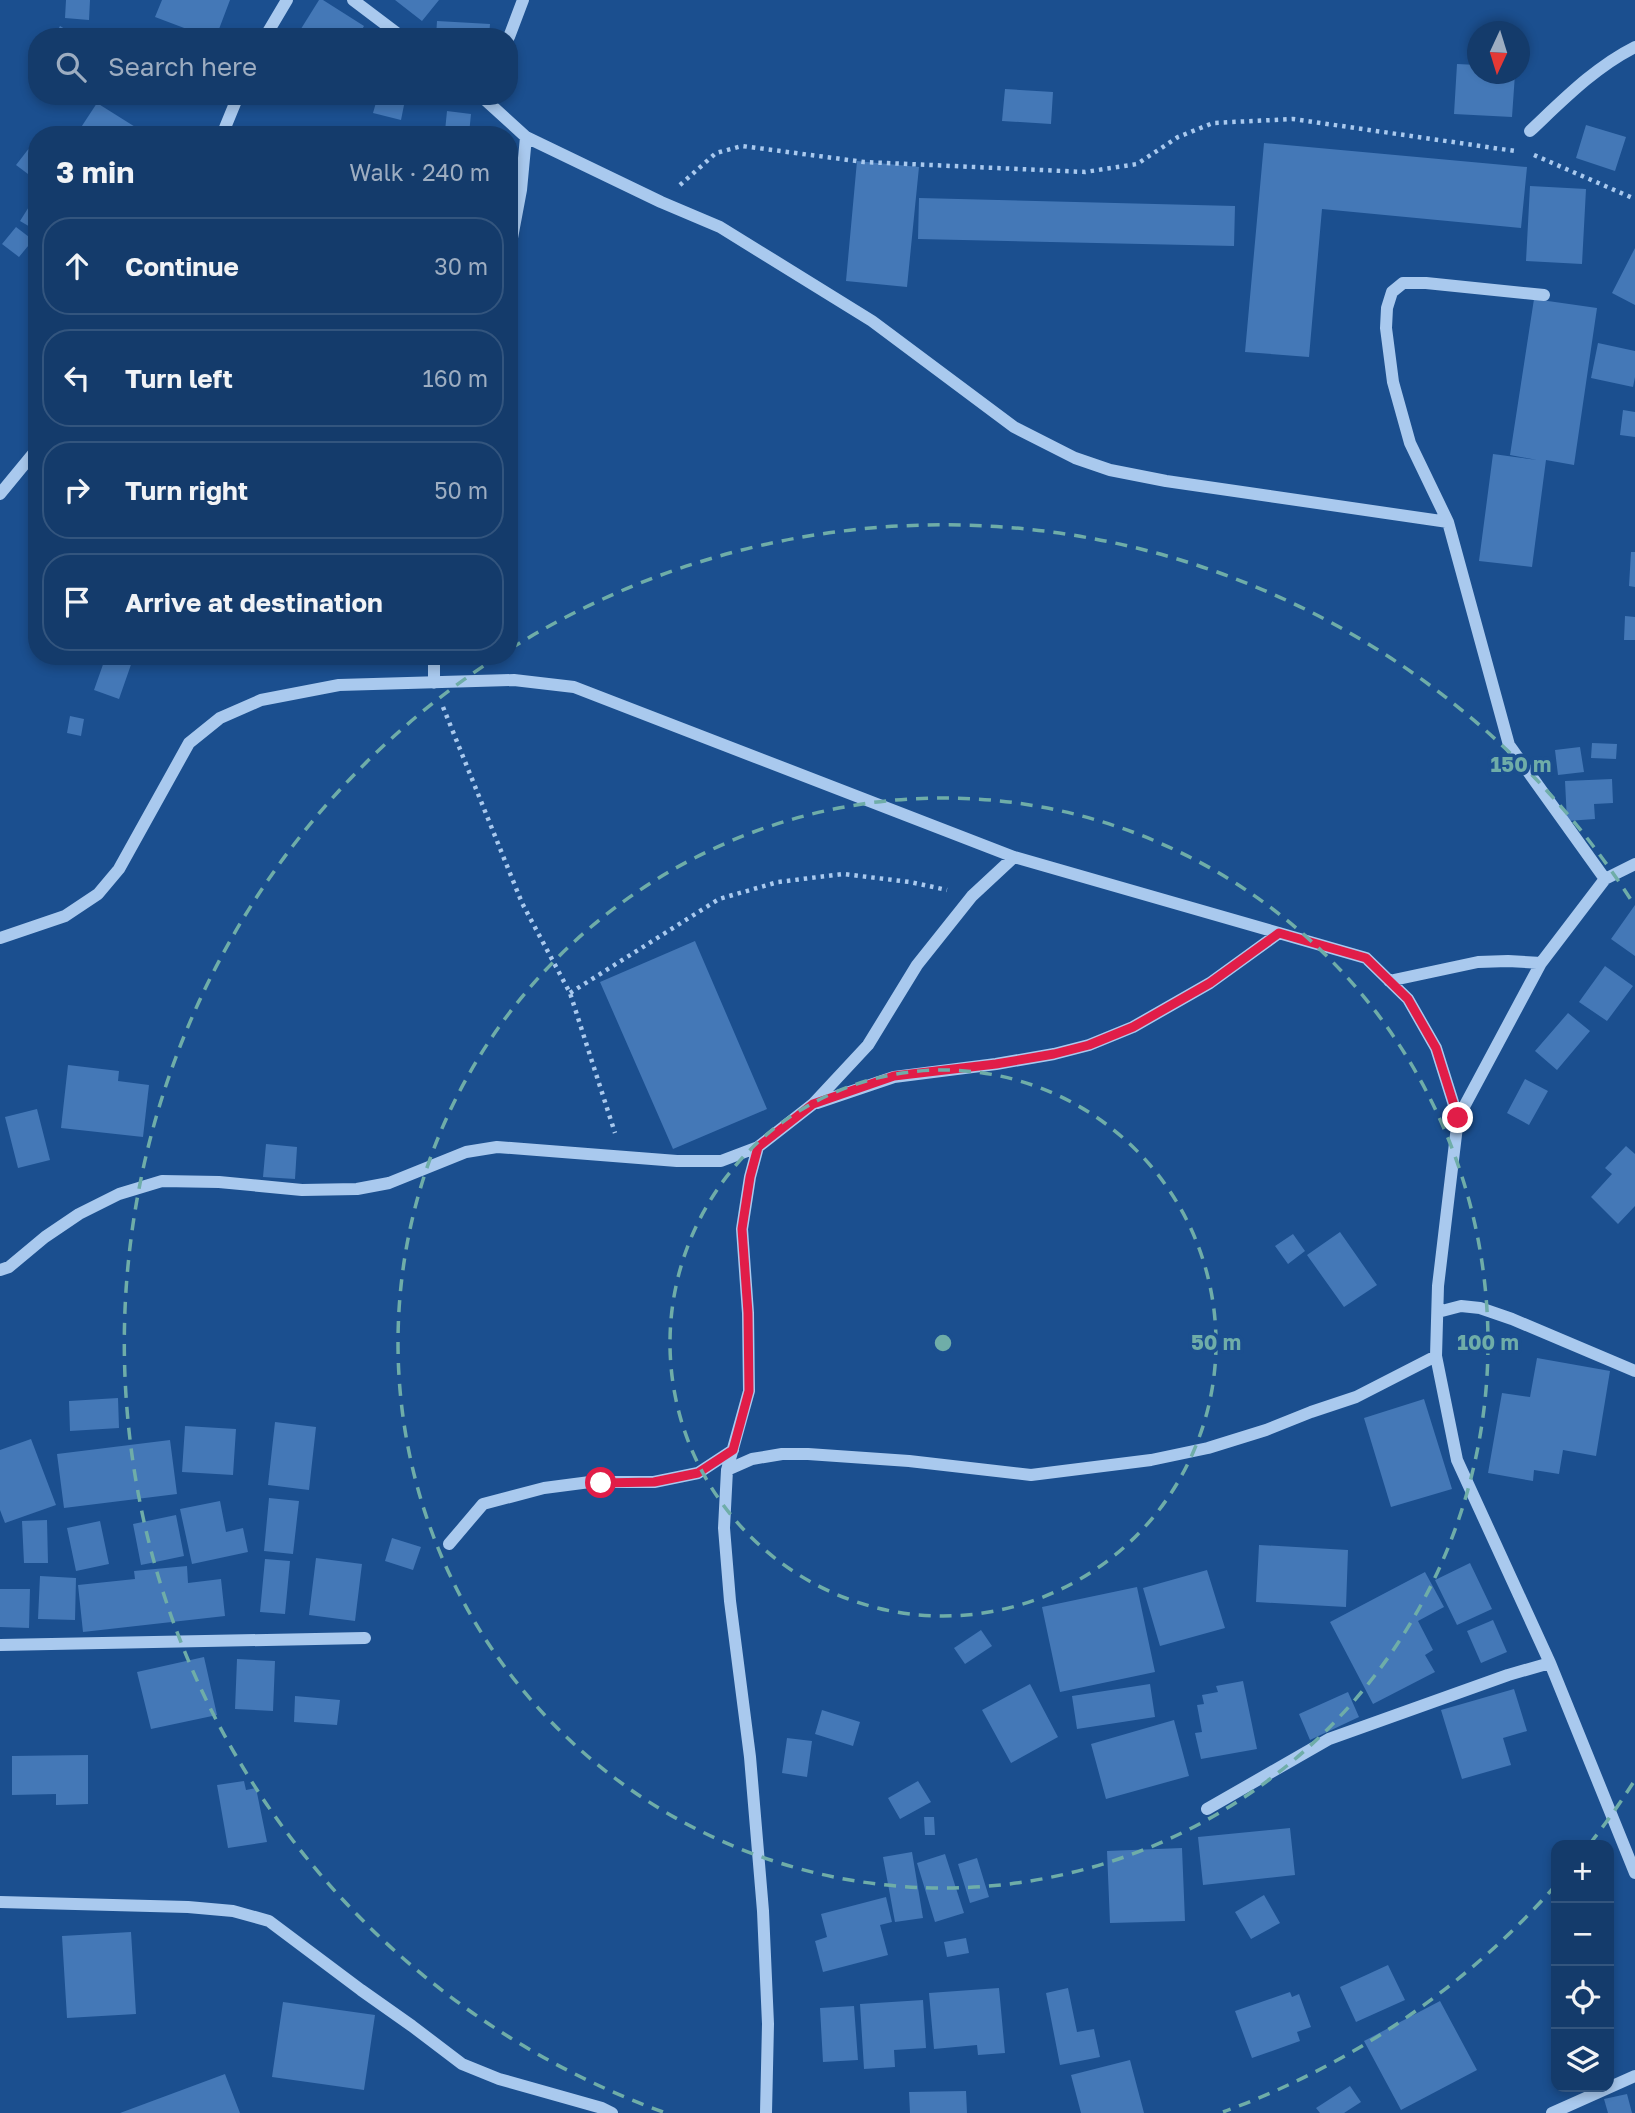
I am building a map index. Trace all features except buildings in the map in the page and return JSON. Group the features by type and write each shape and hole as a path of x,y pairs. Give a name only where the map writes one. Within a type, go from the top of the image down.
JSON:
{"street":[{"path":"270,28 287,0"},
{"path":"353,0 390,28"},
{"path":"512,28 523,0"},
{"path":"1531,131 1615,57 1635,47"},
{"path":"226,126 234,105"},
{"path":"492,105 514,126"},
{"path":"518,129 526,137 662,202 720,226 872,321 1014,427 1075,457 1110,470 1166,481 1448,522"},
{"path":"518,210 526,137"},
{"path":"1544,295 1403,283 1392,292 1387,308 1386,327 1393,382 1410,443 1448,522 1509,745 1605,879"},
{"path":"0,494 28,460"},
{"path":"434,665 434,683"},
{"path":"0,938 65,916 98,894 119,869 188,743 220,718 261,700 340,685 514,680 574,687 1014,857 1366,958 1408,999 1436,1048 1458,1118"},
{"path":"0,1270 9,1267 45,1237 79,1214 119,1194 162,1181 219,1182 302,1191 357,1189 388,1183 466,1152 497,1147 677,1161 721,1161 758,1147 813,1104 868,1045 918,965 972,896 1014,857"},
{"path":"1635,864 1605,879 1541,963 1458,1118 1438,1286 1436,1356 1457,1460 1550,1663 1635,1873"},
{"path":"813,1104 894,1076 996,1064 1089,1045 1133,1027 1210,983 1279,933"},
{"path":"1389,981 1478,962 1541,963"},
{"path":"758,1147 750,1177 742,1229 748,1313 749,1391 727,1471 724,1528 730,1601 749,1744 763,1911 768,2024 766,2113"},
{"path":"1438,1312 1461,1306 1480,1308 1635,1371"},
{"path":"727,1471 752,1460 782,1454 909,1461 1031,1475 1151,1460 1208,1448 1266,1430 1356,1396 1436,1356"},
{"path":"449,1544 483,1504 544,1488 590,1482 654,1482 698,1473 733,1450"},
{"path":"0,1645 365,1638"},
{"path":"1207,1809 1329,1739 1508,1675 1550,1663"},
{"path":"0,1902 188,1907 233,1911 269,1921 462,2064 499,2079 612,2113"},
{"path":"1552,2113 1635,2076"}],"path":[{"path":"662,202 716,153 742,146 864,162 1085,172 1137,164 1178,137 1213,123 1293,119 1516,151"},
{"path":"1529,153 1635,199"},
{"path":"434,683 522,903 570,993 623,1156"},
{"path":"570,993 719,899 778,882 843,874 910,882 972,896"}],"route":[{"path":"601,1483 654,1482 698,1473 733,1450 749,1391 748,1313 742,1229 750,1177 758,1147 813,1104 894,1076 996,1064 1089,1045 1133,1027 1210,983 1279,933 1366,958 1408,999 1436,1048 1458,1118"}]}
